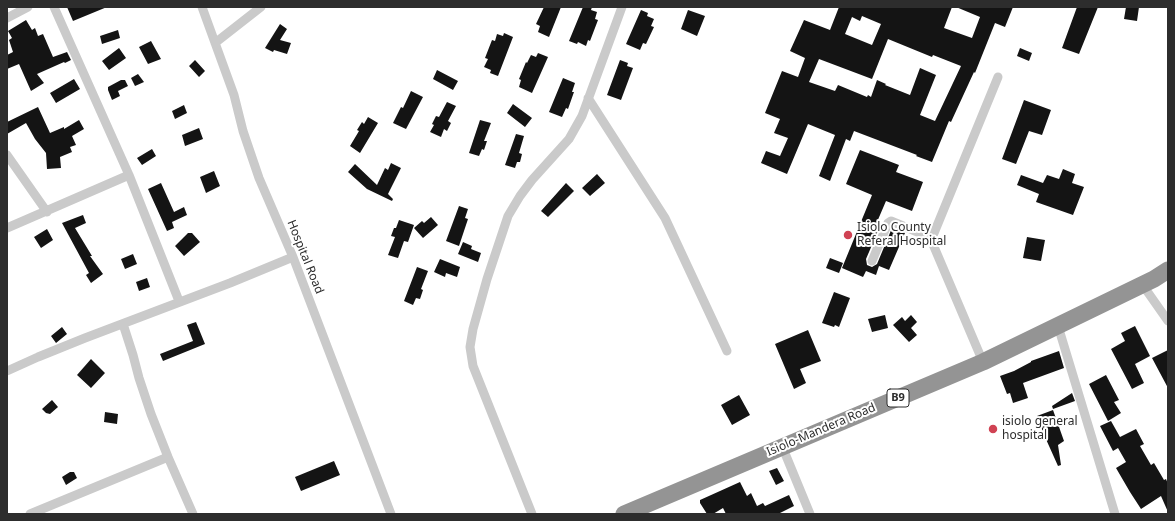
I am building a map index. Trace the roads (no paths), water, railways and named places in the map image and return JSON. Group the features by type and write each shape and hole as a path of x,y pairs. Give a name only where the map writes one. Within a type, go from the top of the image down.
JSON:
{"highway":[{"name":"Isiolo-Mandera Road","path":"624,514 983,362 1168,270"}],"street":[{"path":"7,18 28,7"},
{"path":"54,7 129,175 179,301"},
{"name":"Hospital Road","path":"202,7 234,95 243,131 259,178 293,257 391,514"},
{"path":"215,43 261,7"},
{"path":"532,514 473,366 470,348 473,329 487,279 508,216 532,180 569,138 582,116 622,7"},
{"path":"983,362 932,242 932,238 998,77"},
{"path":"588,98 664,218 727,351"},
{"path":"7,155 47,212"},
{"path":"7,228 47,212 129,175"},
{"path":"872,261 888,223 891,221 932,238"},
{"path":"7,371 38,357 179,301 230,283 293,257"},
{"path":"1142,284 1168,321"},
{"path":"123,324 139,378 168,457 193,514"},
{"path":"1058,326 1115,514"},
{"path":"782,446 810,514"},
{"path":"30,514 168,457"}],"place":[{"name":"Isiolo County Referal Hospital","path":"848,235"},
{"name":"isiolo general hospital","path":"993,429"}]}
